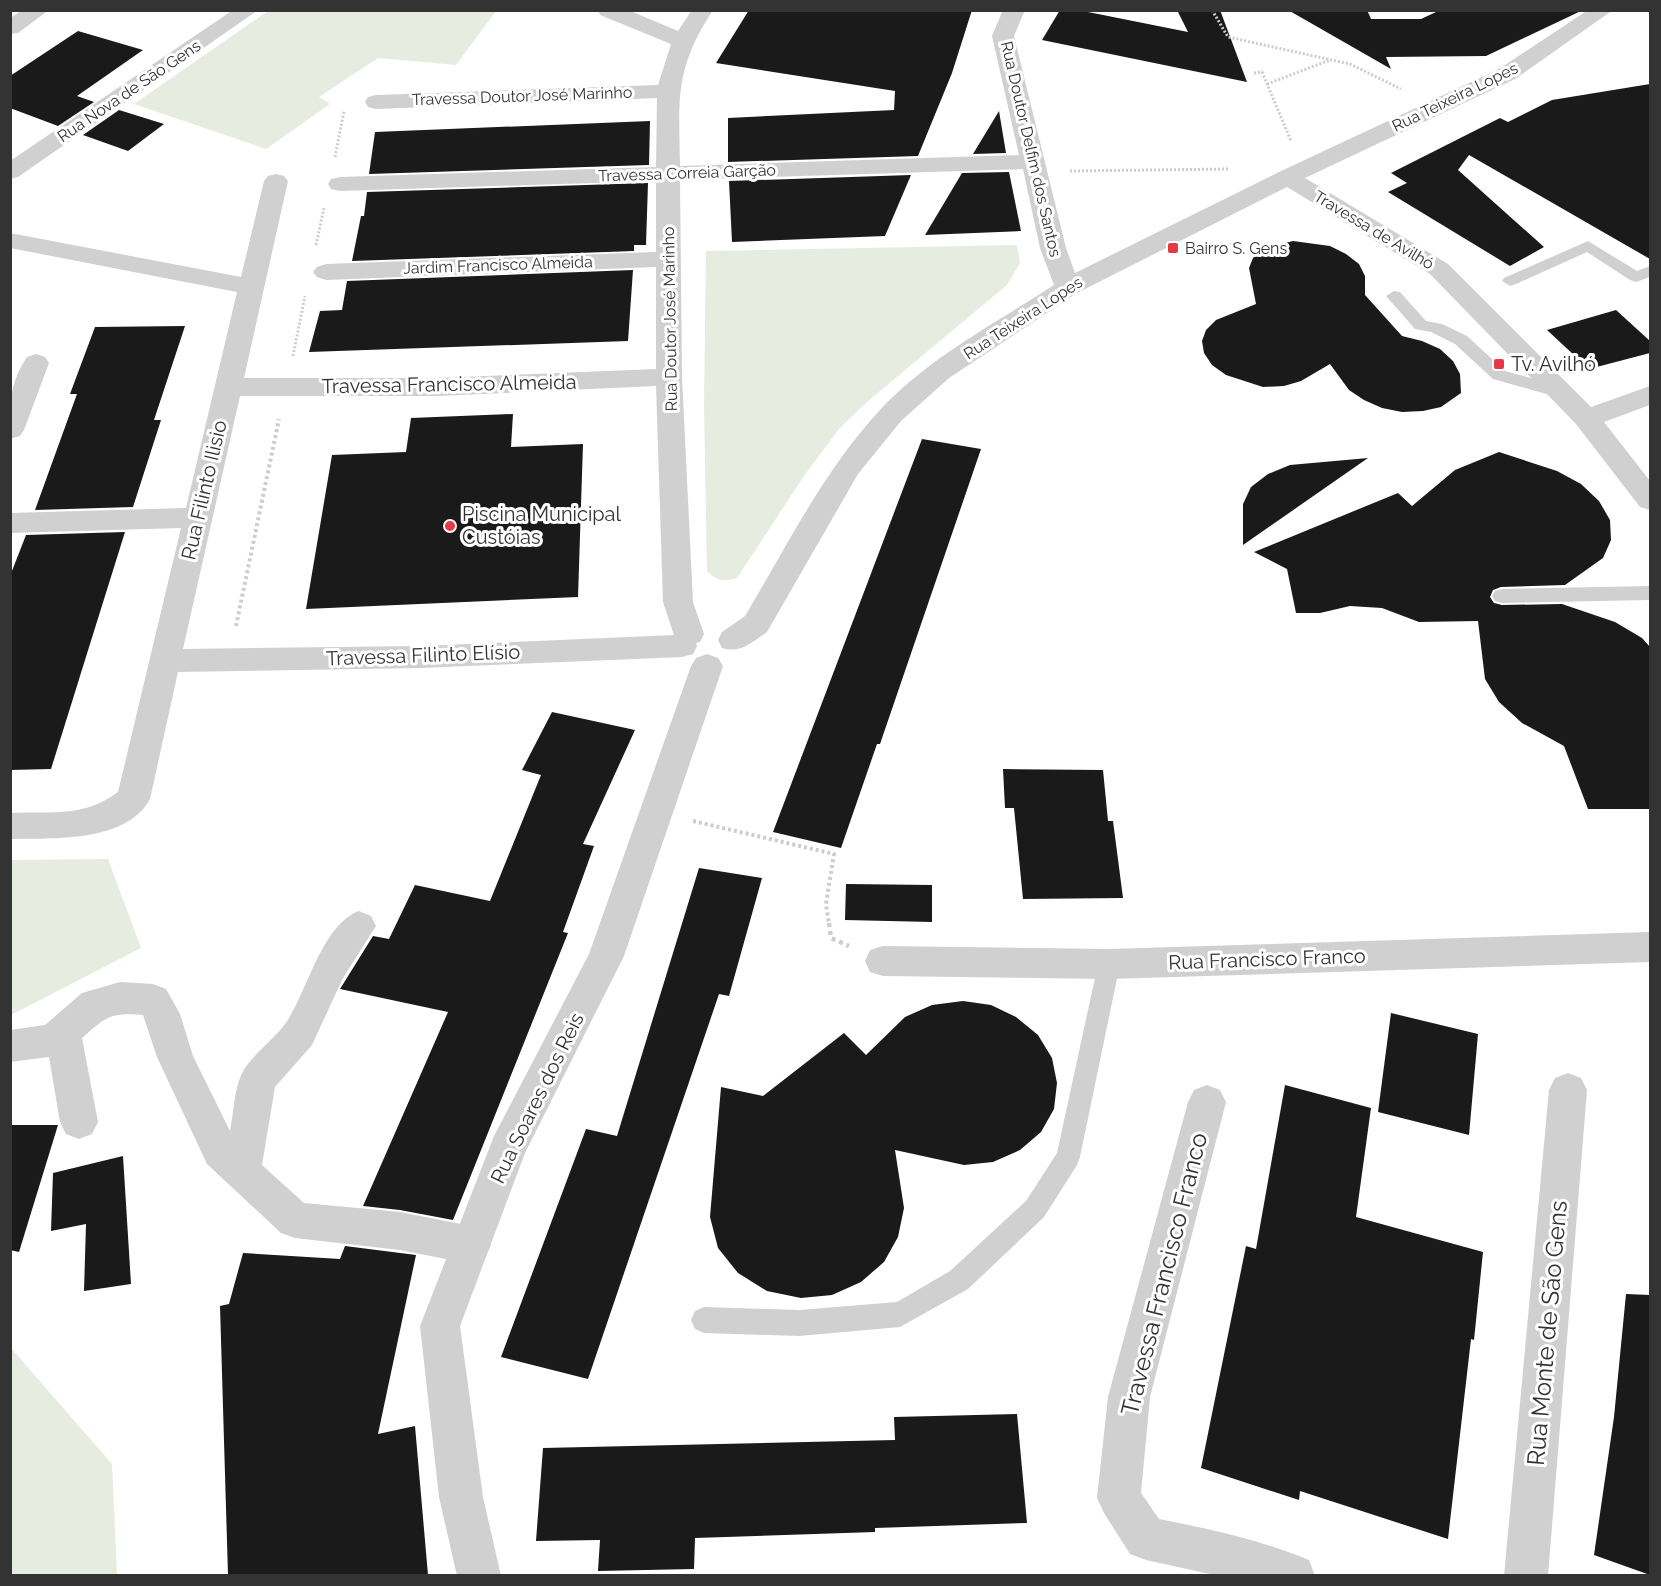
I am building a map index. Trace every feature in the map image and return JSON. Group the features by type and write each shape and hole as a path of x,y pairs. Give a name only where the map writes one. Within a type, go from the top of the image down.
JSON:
{"street":[{"path":"10,28 39,10"},
{"name":"Rua Nova de São Gens","path":"10,172 248,10"},
{"path":"608,10 682,41"},
{"name":"Rua Doutor José Marinho","path":"692,648 678,602 669,377 668,91 670,73 682,41 703,10"},
{"name":"Rua Doutor Delfim dos Santos","path":"1014,10 1003,36 1053,248 1068,287"},
{"name":"Rua Teixeira Lopes","path":"692,648 729,658 733,640 756,624 847,468 891,415 940,372 1068,287 1295,173 1507,74 1603,10"},
{"name":"Travessa Doutor José Marinho","path":"376,102 668,91"},
{"name":"Travessa Correia Garção","path":"340,184 668,173 1035,167"},
{"name":"Travessa de Avilhó","path":"1295,173 1439,269 1586,418 1650,500"},
{"name":"Rua Filinto Ilisio","path":"10,826 84,824 113,814 133,800 276,182"},
{"path":"10,240 251,287"},
{"name":"Jardim Francisco Almeida","path":"326,272 669,259"},
{"path":"10,430 36,363"},
{"name":"Travessa Francisco Almeida","path":"228,387 438,387 669,377"},
{"path":"1586,418 1650,395"},
{"path":"10,523 198,518"},
{"name":"Travessa Filinto Elísio","path":"165,661 421,657 692,648"},
{"name":"Rua Soares dos Reis","path":"479,1575 461,1497 440,1326 508,1148 606,956 656,812 692,648"},
{"path":"242,1171 258,1080 299,1034 328,969 359,926"},
{"name":"Rua Francisco Franco","path":"883,961 1109,964 1650,947"},
{"path":"10,1046 54,1040 95,1004 120,997 153,1000 162,1014 175,1057 221,1152 296,1220 400,1231 471,1245"},
{"path":"63,1033 79,1122"},
{"name":"Rua Monte de São Gens","path":"1527,1575 1568,1090"},
{"name":"Travessa Francisco Franco","path":"1207,1102 1129,1397 1119,1498 1146,1538 1209,1565 1293,1575"}],"lane":[{"path":"1510,281 1588,246 1636,277 1650,271"},
{"path":"1394,296 1421,325 1436,328 1461,340 1499,375 1561,392"},
{"path":"1502,596 1650,593"},
{"path":"704,1320 799,1323 900,1314 959,1280 1035,1209 1068,1157 1109,964"}],"path":[{"path":"1212,10 1228,37 1350,64 1437,107"},
{"path":"1267,84 1331,59"},
{"path":"1254,73 1262,72 1267,84 1295,173"},
{"path":"1035,167 1235,169"},
{"path":"656,812 834,854 826,904 831,938 883,961"}],"shaded area":[{"path":"268,11 496,11 456,65 378,58 319,97 330,104 266,149 134,104"},
{"path":"1017,245 1020,263 1007,285 868,401 839,429 804,476 737,578 721,580 710,574 707,571 704,406 706,251"},
{"path":"108,859 141,948 11,1015 11,860"},
{"path":"11,1348 112,1464 117,1575 11,1575"}],"building":[{"path":"749,10 972,10 952,73 918,156 728,162 728,118 894,110 895,91 716,63"},
{"path":"1060,10 1078,10 1188,32 1177,10 1220,10 1247,82 1042,40"},
{"path":"1288,10 1367,10 1371,19 1421,19 1436,12 1451,10 1583,10 1486,56 1386,57 1391,69"},
{"path":"78,31 143,50 77,96 94,102 58,126 10,108 10,76"},
{"path":"1650,84 1650,259 1469,155 1458,170 1544,247 1510,266 1388,192 1407,183 1391,173 1500,118 1508,122 1552,100"},
{"path":"119,110 164,124 128,151 83,135"},
{"path":"999,111 1006,153 973,154"},
{"path":"650,121 649,165 369,174 375,132"},
{"path":"1009,172 1021,231 925,235 962,173"},
{"path":"911,175 885,236 732,242 729,181"},
{"path":"648,183 646,245 634,245 634,251 352,261 361,216 364,216 367,192"},
{"path":"1293,241 1330,246 1359,264 1365,276 1365,295 1402,336 1440,349 1453,361 1460,374 1461,393 1441,407 1402,412 1382,408 1349,390 1330,364 1301,381 1284,386 1263,387 1226,375 1212,365 1204,353 1202,341 1206,330 1216,320 1256,304 1249,268 1253,258 1262,249"},
{"path":"633,270 628,341 309,352 320,311 342,310 347,281"},
{"path":"1616,310 1650,341 1650,353 1589,369 1547,330"},
{"path":"185,326 154,420 161,420 133,507 35,510 77,394 70,394 95,327"},
{"name":"Piscina Municipal Custóias","path":"513,414 511,447 583,444 578,597 306,609 332,455 406,452 411,418"},
{"path":"922,439 981,449 880,744 877,744 841,848 773,832"},
{"path":"1499,452 1557,471 1581,484 1599,501 1610,520 1611,540 1603,558 1565,585 1501,587 1493,590 1490,597 1494,603 1502,605 1562,604 1615,622 1642,638 1650,647 1650,809 1588,809 1564,746 1522,723 1499,702 1485,679 1478,621 1419,622 1382,608 1350,606 1320,613 1296,613 1287,569 1254,552 1398,493 1412,506 1455,470"},
{"path":"1368,458 1243,545 1243,504 1251,487 1268,474 1290,465"},
{"path":"125,532 51,769 10,770 10,576 26,535"},
{"path":"552,712 635,730 583,844 594,846 563,932 568,933 453,1220 363,1206 448,1012 340,989 373,936 389,939 415,885 490,901 541,775 522,770"},
{"path":"1003,769 1103,770 1108,821 1113,821 1123,898 1023,899 1014,808 1005,808"},
{"path":"699,868 762,878 729,996 719,994 588,1379 501,1357 586,1129 617,1136"},
{"path":"846,884 932,885 932,922 845,920"},
{"path":"963,1001 991,1005 1016,1017 1038,1035 1052,1058 1057,1083 1054,1109 1041,1132 1020,1150 993,1162 964,1165 895,1150 904,1208 898,1237 884,1262 861,1282 832,1295 801,1298 767,1291 738,1273 718,1248 710,1217 721,1087 763,1096 844,1033 866,1055 905,1017 932,1005"},
{"path":"1391,1013 1478,1034 1469,1135 1378,1112"},
{"path":"1285,1085 1371,1108 1356,1217 1483,1252 1448,1539 1300,1491 1299,1500 1201,1468 1246,1246 1256,1249"},
{"path":"10,1125 58,1125 19,1252 10,1250"},
{"path":"123,1156 131,1284 84,1291 86,1224 51,1231 53,1173"},
{"path":"345,1246 416,1255 378,1434 415,1426 428,1575 228,1575 220,1306 229,1304 243,1253 340,1259"},
{"path":"1626,1294 1650,1295 1650,1575 1594,1555 1614,1417"},
{"path":"1017,1414 1027,1523 875,1528 875,1532 695,1538 694,1569 598,1571 600,1540 536,1541 543,1448 895,1440 894,1417"}],"place":[{"name":"Bairro S. Gens","path":"1173,248"},
{"name":"Tv. Avilhó","path":"1499,364"},
{"name":"Piscina Municipal Custóias","path":"450,526"}]}
